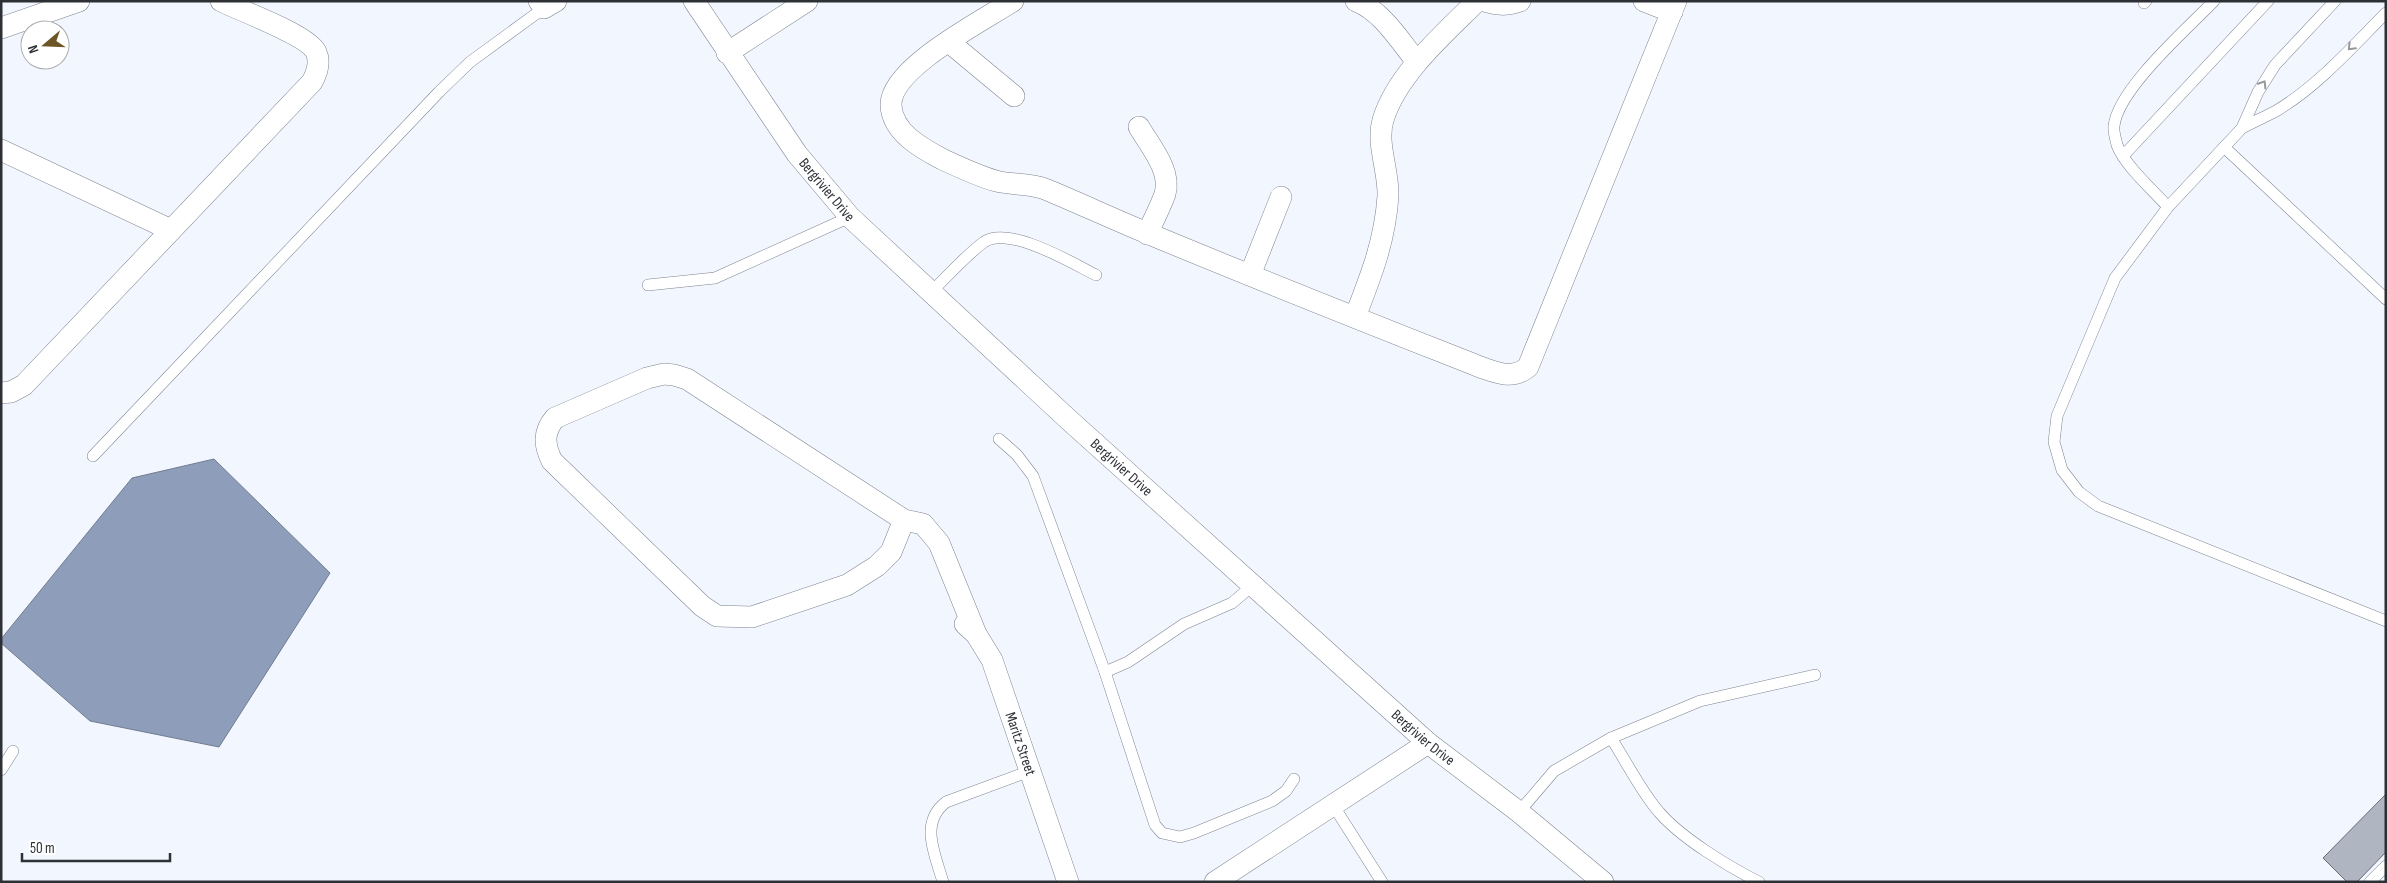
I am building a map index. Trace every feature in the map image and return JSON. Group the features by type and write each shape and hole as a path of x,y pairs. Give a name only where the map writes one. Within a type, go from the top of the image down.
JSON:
{"street":[{"path":"1,28 79,1"},
{"path":"1,393 11,392 24,385 312,82 319,62 317,54 306,40 221,1"},
{"name":"Bergrivier Drive","path":"694,1 727,53 797,154 850,217 930,293 1252,586 1428,743 1519,812 1603,882"},
{"path":"727,53 807,1"},
{"path":"1013,1 918,61 898,84 891,96 891,107 895,122 904,134 941,158 995,181 1042,188 1147,234 1355,317 1506,375 1515,376 1528,368 1674,7 1644,1"},
{"path":"1355,317 1377,262 1383,231 1388,194 1382,142 1383,121 1417,62 1478,1"},
{"path":"1484,1 1509,5 1520,1"},
{"path":"1362,2 1381,19 1417,62"},
{"path":"948,42 1014,96"},
{"path":"1139,127 1162,167 1166,182 1165,194 1147,234"},
{"path":"1,150 171,230"},
{"path":"1250,275 1281,196"},
{"path":"904,520 891,552 877,566 847,585 752,617 717,616 702,606 552,461 546,450 547,427 555,418 647,378 664,374 687,379 904,520 923,524 939,543 976,634"},
{"name":"Maritz Street","path":"955,616 976,634 992,660 1068,882"},
{"path":"1215,882 1428,743"}],"lane":[{"path":"2168,207 2123,156 2117,144 2114,126 2122,103 2139,80 2214,1"},
{"path":"2123,156 2268,1"},
{"path":"2335,1 2275,64 2258,92 2242,128 2168,207 2115,278 2057,416 2054,442 2062,470 2079,492 2098,506 2386,621"},
{"path":"94,456 439,92 470,62 546,3"},
{"path":"2242,128 2276,111 2296,96 2332,66 2386,13"},
{"path":"2224,147 2386,299"},
{"path":"648,284 716,278 850,217"},
{"path":"930,293 985,241 998,238 1023,241 1096,275"},
{"path":"999,439 1017,456 1033,476 1105,672 1156,825 1162,833 1170,837 1180,837 1194,833 1272,801 1286,791 1294,779"},
{"path":"1105,672 1128,662 1184,624 1232,604 1252,586"},
{"path":"1519,812 1554,771 1568,761 1612,738 1700,701 1815,675"},
{"path":"1612,738 1659,812 1705,849 1738,872 1759,882"},
{"path":"1,770 13,751"},
{"path":"943,882 929,832 932,818 939,808 946,802 1030,771"},
{"path":"1333,805 1382,882"},
{"path":"2370,882 2386,866"}],"water":[{"path":"214,459 330,573 219,747 90,721 1,643 1,639 132,478"}],"building":[{"path":"2386,794 2386,852 2357,882 2347,882 2323,858"}]}
